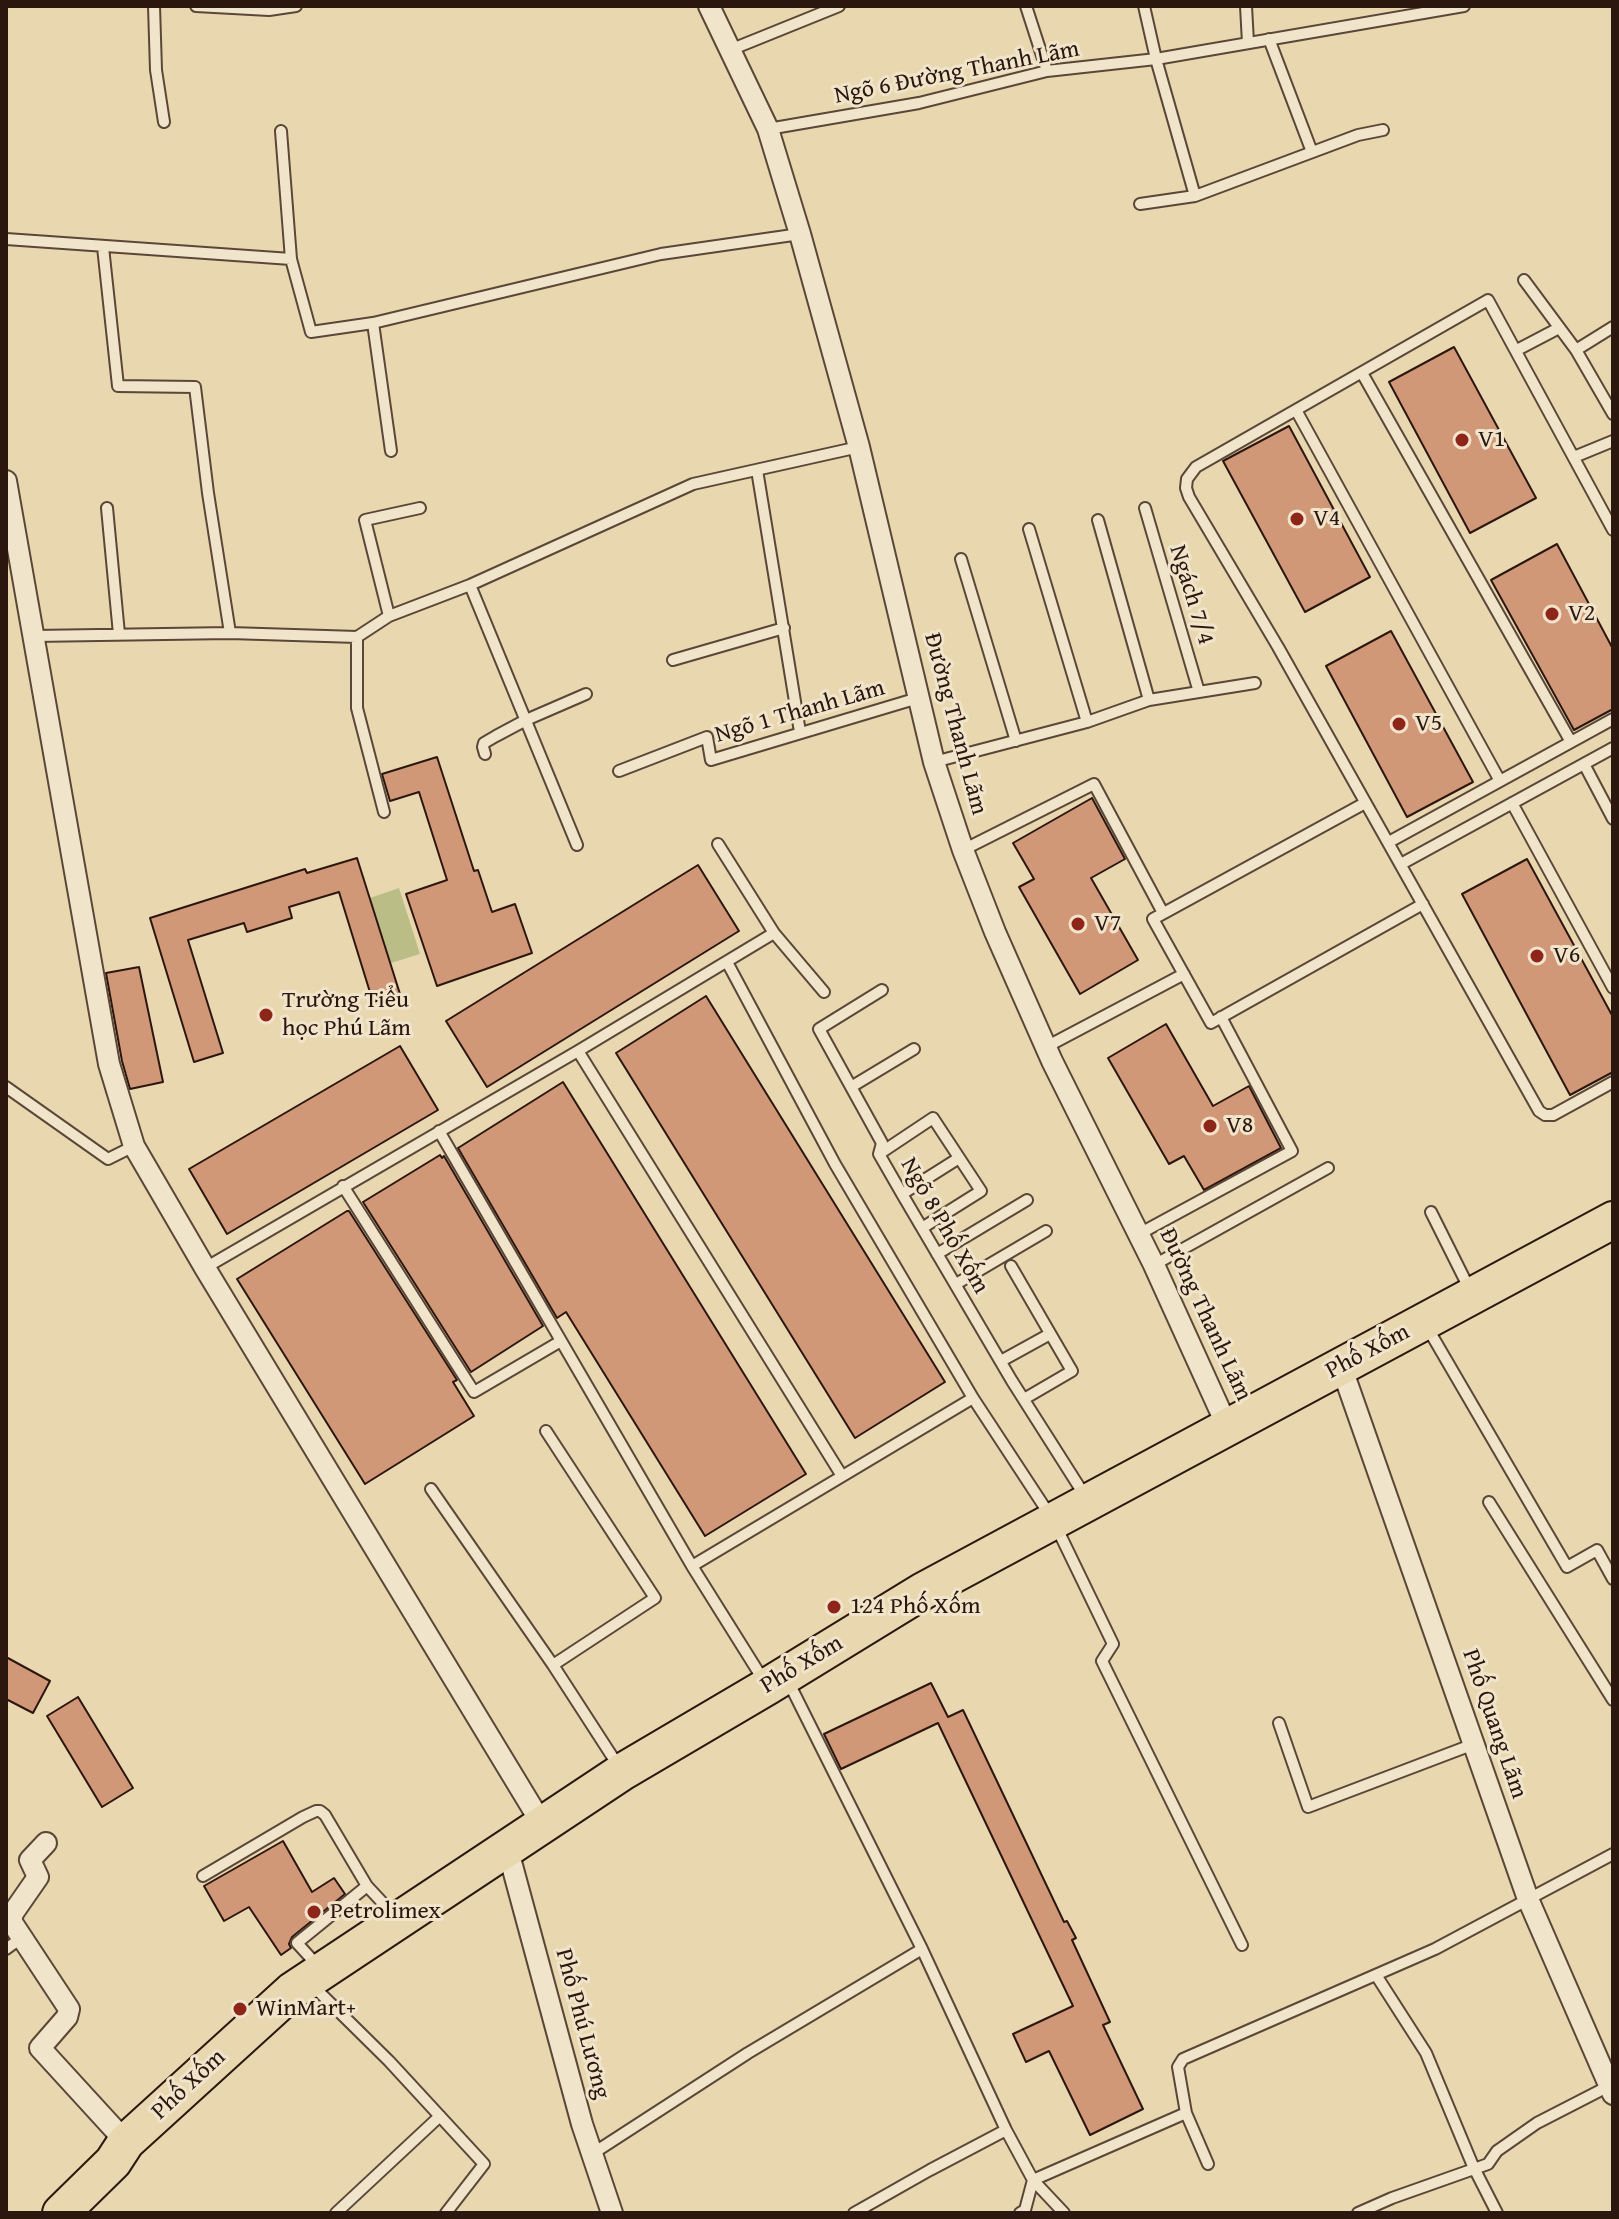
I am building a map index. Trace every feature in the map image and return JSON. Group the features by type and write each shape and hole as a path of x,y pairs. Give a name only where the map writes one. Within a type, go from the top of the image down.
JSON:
{"highway":[{"name":"Phố Xốm","path":"61,2213 113,2162 126,2142 292,1991 622,1772 923,1591 1613,1220"}],"street":[{"name":"Đường Thanh Lãm","path":"709,6 768,129 800,234 859,447 934,762 963,850 1046,1047 1154,1265 1228,1428"},
{"path":"6,481 109,1064 139,1143 205,1268 542,1824"},
{"name":"Phố Quang Lãm","path":"1341,1366 1528,1899 1611,2090"},
{"path":"46,1843 30,1860 38,1874 37,1879 13,1913 11,1921 14,1943 69,2009 67,2017 40,2048 126,2142"},
{"name":"Phố Phú Lương","path":"507,1847 582,2124 612,2213"}],"lane":[{"path":"154,6 156,70 164,122"},
{"path":"196,6 269,10 296,6"},
{"path":"730,50 839,6"},
{"path":"1026,6 1047,71"},
{"path":"1144,6 1195,196"},
{"path":"1246,6 1248,43"},
{"name":"Ngõ 6 Đường Thanh Lãm","path":"768,129 919,103 1047,71 1156,59 1464,6"},
{"path":"1269,39 1312,152"},
{"path":"1140,204 1195,196 1358,135 1383,130"},
{"path":"281,131 291,259 311,332 373,323 661,254 800,234"},
{"path":"6,239 291,259"},
{"path":"103,247 118,386 195,387 230,633"},
{"path":"1524,280 1576,350 1613,414"},
{"path":"1613,530 1488,300 1196,467 1187,479 1186,488 1539,1111 1553,1115 1613,1082"},
{"path":"373,323 391,451"},
{"path":"1576,350 1613,327"},
{"path":"1517,350 1559,328"},
{"path":"1362,373 1571,742"},
{"path":"1296,410 1500,781"},
{"path":"1574,457 1613,441"},
{"path":"34,636 230,633 357,637 389,616 470,585 693,484 859,447"},
{"path":"757,470 800,732"},
{"path":"107,508 119,634"},
{"path":"389,616 365,520 420,508"},
{"name":"Ngách 7/4","path":"1145,508 1199,692"},
{"path":"1098,520 1149,700"},
{"path":"1029,529 1087,722"},
{"path":"961,559 1016,741"},
{"path":"470,585 577,845"},
{"path":"673,660 784,628"},
{"path":"357,637 357,708 384,812"},
{"path":"934,762 1087,722 1149,700 1255,683"},
{"path":"485,754 484,743 526,720 586,694"},
{"name":"Ngõ 1 Thanh Lãm","path":"619,771 707,737 711,760 918,698"},
{"path":"1389,842 1613,719"},
{"path":"1401,864 1613,748"},
{"path":"1584,764 1613,819"},
{"path":"963,850 1094,784 1163,913"},
{"path":"1365,803 1153,919 1211,1023 1423,904"},
{"path":"1512,803 1613,988"},
{"path":"718,844 774,933 824,992"},
{"path":"205,1268 774,933"},
{"path":"727,962 835,1164 973,1398 1053,1520 1113,1644 1102,1661 1242,1945"},
{"path":"1046,1047 1184,974"},
{"name":"Ngõ 8 Phố Xốm","path":"882,990 819,1029 882,1143 879,1154 1001,1361 1089,1502"},
{"path":"1139,1234 1292,1151 1221,1017"},
{"path":"851,1087 914,1049"},
{"path":"578,1051 842,1476"},
{"path":"6,1087 108,1159 139,1143"},
{"path":"879,1154 933,1118 981,1191 922,1228"},
{"path":"439,1131 692,1566 776,1681 922,1949 1006,2130 1033,2180 1064,2213"},
{"path":"902,1194 959,1158"},
{"path":"1154,1265 1328,1168"},
{"path":"343,1186 474,1392 561,1341"},
{"path":"937,1254 1027,1200"},
{"path":"1431,1212 1473,1295"},
{"path":"956,1284 1046,1231"},
{"path":"1011,1266 1072,1371 1024,1399"},
{"path":"1423,1322 1567,1567 1597,1550 1613,1579"},
{"path":"1001,1361 1050,1334"},
{"path":"692,1566 973,1398"},
{"path":"546,1431 655,1598 553,1665"},
{"path":"431,1489 553,1665 622,1772"},
{"path":"1489,1502 1613,1700"},
{"path":"1279,1723 1308,1807 1474,1744"},
{"path":"203,1876 316,1811 325,1815 367,1886 398,1920"},
{"path":"1208,2164 1186,2113 1178,2067 1183,2059 1435,1949 1613,1854"},
{"path":"367,1886 297,1943 315,1976 484,2164 446,2213"},
{"path":"592,2154 748,2053 922,1949"},
{"path":"1376,1975 1426,2053 1475,2170 1497,2213"},
{"path":"1358,2213 1488,2164 1497,2151 1537,2123 1611,2090"},
{"path":"1033,2180 1186,2113"},
{"path":"336,2213 440,2116"},
{"path":"854,2213 1006,2130"},
{"path":"1020,2213 1025,2210 1033,2180"}],"green space":[{"path":"399,888 420,954 391,963 370,898"}],"building":[{"name":"V1","path":"1454,347 1536,498 1470,533 1389,382"},
{"name":"V4","path":"1289,426 1370,577 1305,612 1223,461"},
{"name":"V2","path":"1557,544 1613,649 1613,709 1574,730 1491,580"},
{"name":"V5","path":"1391,631 1473,782 1407,817 1326,666"},
{"path":"437,757 474,871 478,870 492,912 515,904 532,953 437,986 406,894 447,880 419,792 390,801 382,774"},
{"name":"V7","path":"1092,798 1125,859 1091,878 1138,960 1080,994 1019,887 1034,879 1013,843"},
{"path":"357,858 400,994 373,1002 339,892 289,907 292,918 247,932 244,923 188,940 223,1053 194,1062 150,918 305,869 307,873"},
{"name":"V6","path":"1527,859 1613,1017 1613,1072 1570,1095 1462,894"},
{"path":"698,865 739,931 487,1087 446,1021"},
{"path":"139,967 163,1082 130,1089 106,973"},
{"path":"706,996 945,1382 855,1438 616,1053"},
{"name":"V8","path":"1166,1024 1213,1106 1249,1086 1281,1148 1204,1190 1184,1156 1169,1164 1108,1058"},
{"path":"400,1046 438,1110 227,1234 189,1169"},
{"path":"563,1082 806,1474 705,1536 566,1312 557,1318 458,1148"},
{"path":"440,1155 442,1158 444,1156 543,1326 471,1372 363,1202"},
{"path":"347,1211 457,1380 453,1382 474,1416 365,1484 237,1279"},
{"path":"6,1657 50,1681 33,1713 6,1699"},
{"path":"931,1683 948,1717 963,1710 1064,1922 1067,1921 1076,1938 1072,1940 1110,2022 1103,2025 1143,2109 1090,2135 1049,2051 1026,2062 1013,2034 1073,2006 938,1723 841,1769 824,1734"},
{"path":"78,1697 133,1788 102,1807 47,1716"},
{"path":"283,1841 312,1892 334,1878 345,1894 292,1937 291,1948 281,1955 249,1907 224,1921 204,1886"}],"place":[{"name":"V1","path":"1462,440"},
{"name":"V4","path":"1297,519"},
{"name":"V2","path":"1552,614"},
{"name":"V5","path":"1399,724"},
{"name":"V7","path":"1078,924"},
{"name":"V6","path":"1537,956"},
{"name":"Trường Tiểu học Phú Lãm","path":"266,1015"},
{"name":"V8","path":"1210,1126"},
{"name":"124 Phố Xốm","path":"834,1607"},
{"name":"Petrolimex","path":"314,1912"},
{"name":"WinMart+","path":"240,2009"}]}
